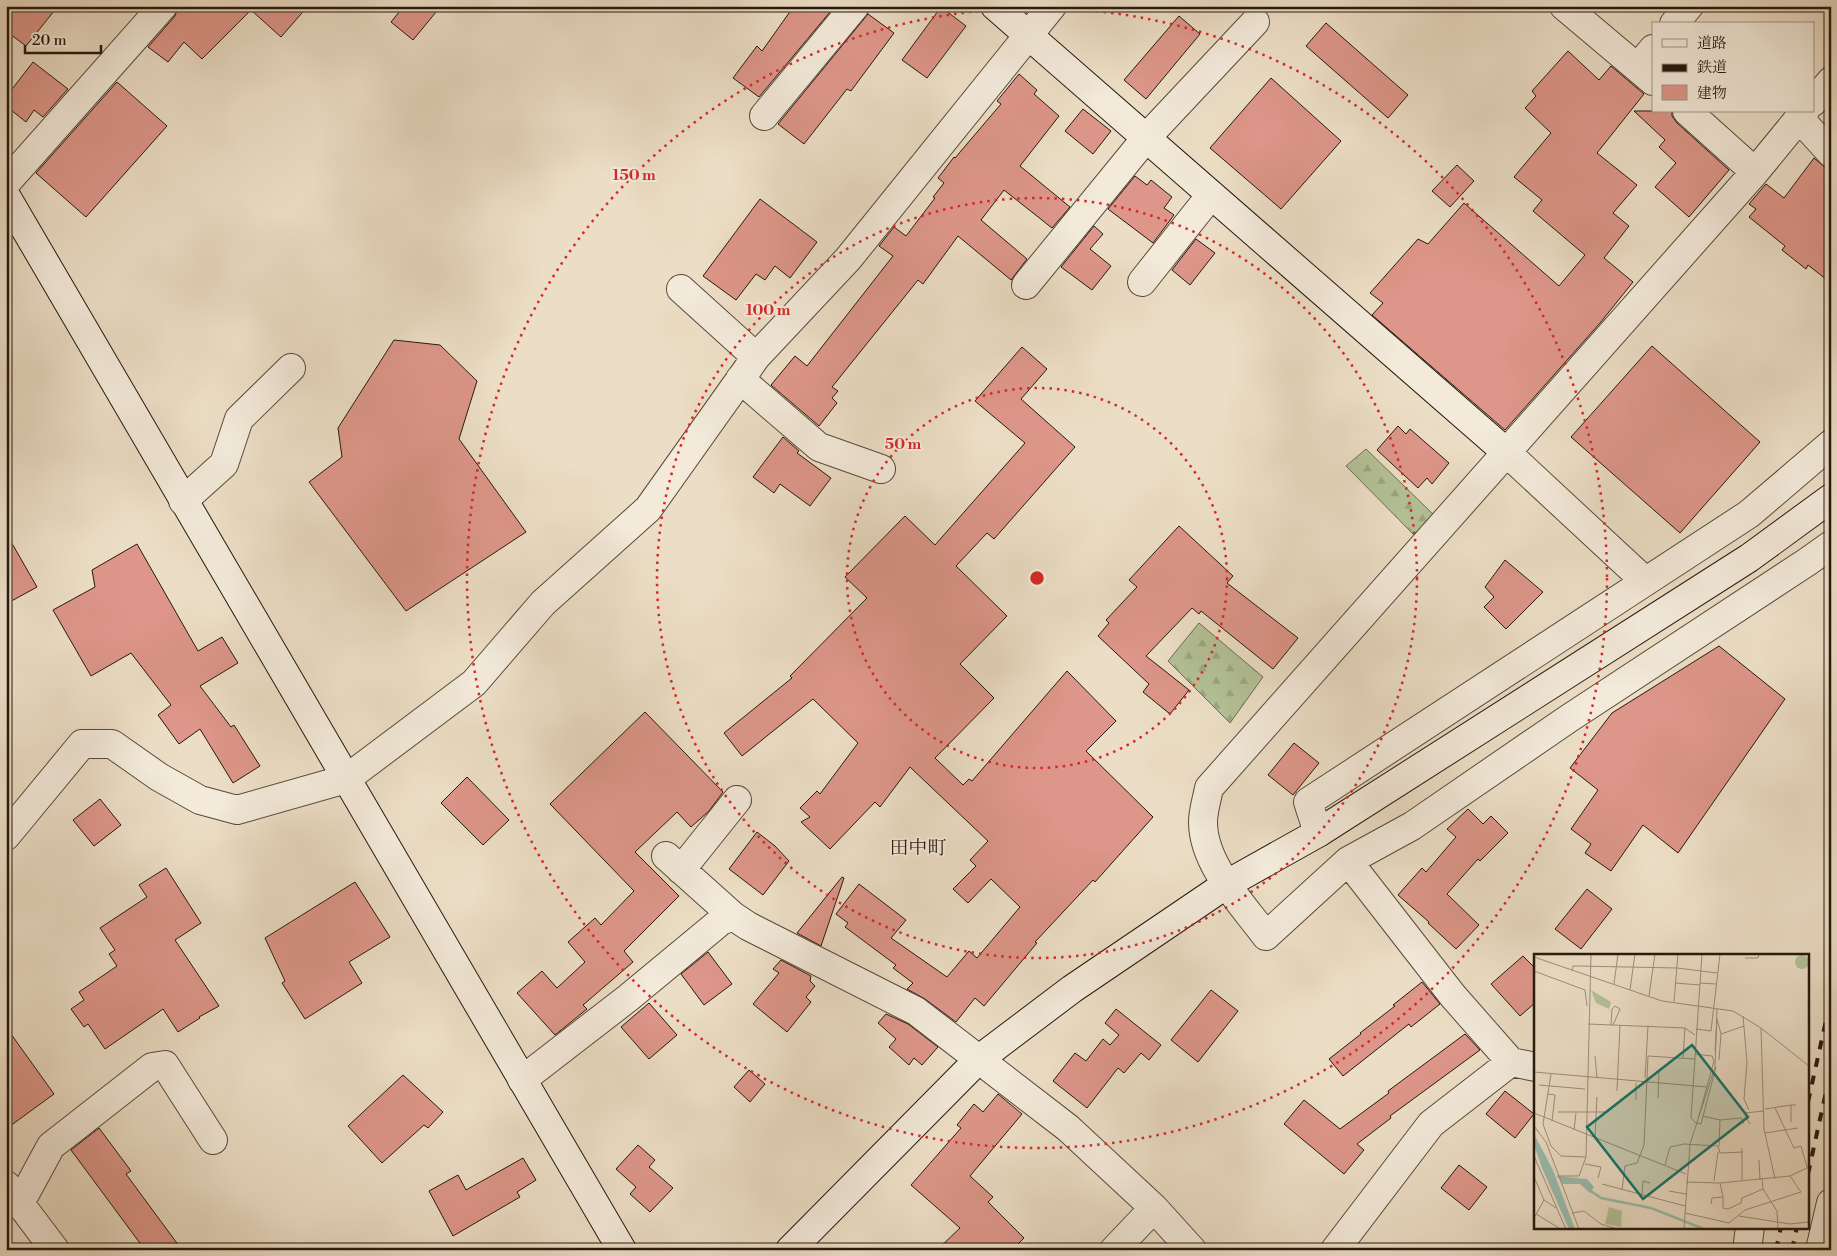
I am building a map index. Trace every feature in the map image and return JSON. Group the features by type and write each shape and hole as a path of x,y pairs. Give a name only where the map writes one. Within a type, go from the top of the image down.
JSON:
{"street":[{"path":"6,183 163,6"},
{"path":"764,116 855,6"},
{"path":"6,836 82,744 112,744 159,777 200,800 237,810 346,779 474,683 543,603 648,509 756,357 848,259 1052,6"},
{"path":"1564,6 1648,65"},
{"path":"1676,22 1689,6"},
{"path":"1006,9 1028,35 1506,452 1645,581"},
{"path":"1026,285 1146,138 1255,22"},
{"path":"1814,101 1831,81"},
{"path":"1688,112 1755,172"},
{"path":"1804,112 1755,172 1209,788 1203,823 1209,856 1227,884 1266,936 1348,861 1412,826 1568,719 1831,545"},
{"path":"1807,112 1831,153"},
{"path":"1142,282 1211,195"},
{"path":"6,196 622,1250"},
{"path":"681,289 756,357"},
{"path":"183,501 224,464 239,419 291,368"},
{"path":"740,379 819,447 882,469"},
{"path":"1318,833 1308,802 1749,514 1831,444"},
{"path":"790,1250 978,1060 1072,990 1227,884 1318,833 1749,558 1831,498"},
{"path":"737,800 674,863 733,916 748,926 916,1011 1068,1128 1154,1208 1192,1250"},
{"path":"1335,1250 1431,1124 1523,1064 1452,996 1348,861"},
{"path":"522,1080 628,998 721,921 733,916"},
{"path":"55,1250 13,1194 50,1146 152,1067 165,1065 213,1140"},
{"path":"1820,1250 1831,1203"},
{"path":"1114,1250 1154,1208"},
{"path":"1747,1250 1750,1228"}],"green space":[{"path":"1366,449 1434,515 1417,538 1346,466"},
{"path":"1199,623 1263,677 1230,723 1168,661"}],"building":[{"path":"6,6 58,6 26,46 6,31"},
{"path":"178,6 308,6 281,37 251,10 202,59 184,42 168,62 148,47 175,16"},
{"path":"404,6 441,6 413,40 391,22"},
{"path":"794,6 835,6 759,97 733,78 757,46 762,51"},
{"path":"941,7 966,26 927,78 902,60"},
{"path":"868,14 894,33 851,91 847,89 804,144 778,124"},
{"path":"1179,16 1200,34 1146,99 1124,80"},
{"path":"1326,23 1408,95 1388,118 1306,46"},
{"path":"1568,51 1599,80 1611,66 1644,94 1597,153 1637,185 1613,213 1629,226 1604,258 1633,282 1600,323 1505,430 1372,315 1383,303 1370,293 1418,239 1428,244 1464,203 1559,286 1585,255 1533,211 1542,200 1514,177 1551,133 1525,108 1536,96 1532,91"},
{"path":"33,62 68,89 43,117 34,110 26,122 6,106 6,97"},
{"path":"1019,74 1037,90 1034,94 1059,116 1020,166 1070,207 1052,228 1004,190 981,220 1027,259 1011,280 958,236 923,284 918,280 832,387 838,391 832,398 837,403 819,426 771,385 795,356 807,366 893,256 879,246 894,227 906,236 944,183 938,178 1001,104 997,101"},
{"path":"1271,78 1341,141 1281,209 1210,148"},
{"path":"117,82 167,126 86,217 36,173"},
{"path":"1083,109 1111,131 1093,154 1065,131"},
{"path":"1634,111 1672,112 1672,116 1677,123 1729,170 1689,217 1655,187 1676,163 1659,147 1665,140"},
{"path":"1814,158 1826,168 1831,168 1831,283 1808,265 1806,269 1782,250 1785,246 1749,217 1756,209 1749,204 1766,184 1784,198"},
{"path":"1457,165 1474,181 1450,207 1432,191"},
{"path":"1135,176 1147,185 1151,180 1172,197 1164,208 1174,215 1153,243 1108,209"},
{"path":"760,199 817,242 790,278 775,266 765,280 756,274 736,300 703,276"},
{"path":"1094,226 1103,234 1090,249 1111,266 1092,290 1061,267"},
{"path":"1196,239 1215,253 1190,285 1172,270"},
{"path":"394,340 440,345 477,381 459,439 526,532 406,611 309,482 342,457 338,428"},
{"path":"1652,346 1760,442 1680,533 1571,437"},
{"path":"1022,347 1047,369 1021,399 1075,447 994,539 987,533 956,566 1007,616 960,664 994,698 935,758 963,785 969,779 972,781 1067,671 1116,721 1086,751 1153,817 1095,882 1093,880 1035,942 1037,943 984,1006 975,998 956,1022 925,999 907,989 913,983 893,968 896,965 845,927 848,923 836,914 859,884 906,920 891,938 947,977 969,951 977,958 1020,907 991,879 968,903 953,889 976,866 970,860 988,841 910,767 880,807 875,802 830,849 801,822 810,817 800,808 817,791 820,794 858,743 813,699 742,756 724,733 792,678 790,676 867,598 845,577 905,516 935,545 1025,443 975,401"},
{"path":"1398,426 1406,434 1410,429 1449,463 1432,484 1427,478 1418,488 1377,450"},
{"path":"783,437 799,451 797,453 831,478 810,506 780,484 774,493 753,477"},
{"path":"1179,526 1233,576 1227,583 1298,638 1273,669 1201,611 1199,614 1192,608 1146,656 1189,690 1170,714 1143,692 1149,684 1098,636 1109,623 1106,620 1137,587 1129,580"},
{"path":"6,533 37,587 6,604"},
{"path":"137,544 198,651 222,637 238,663 200,686 231,727 234,725 260,766 233,783 200,729 179,744 158,715 171,705 131,653 91,676 53,610 95,587 92,570"},
{"path":"1505,560 1543,592 1506,629 1484,607 1494,597 1485,587"},
{"path":"1719,646 1785,699 1678,853 1643,825 1611,871 1585,853 1591,844 1571,829 1598,790 1570,768 1612,713"},
{"path":"645,712 723,792 709,811 691,827 677,812 635,852 679,896 624,951 633,962 583,1005 587,1009 555,1035 517,993 542,971 557,988 585,962 568,942 595,918 601,925 634,891 550,804"},
{"path":"1294,743 1319,763 1293,795 1268,775"},
{"path":"467,777 509,820 483,845 441,803"},
{"path":"100,799 121,825 94,846 73,820"},
{"path":"1468,809 1483,824 1491,816 1508,833 1480,861 1478,859 1447,894 1479,925 1456,949 1398,895 1422,868 1426,872 1456,837 1447,829"},
{"path":"757,832 775,846 789,861 763,895 729,869"},
{"path":"166,868 201,923 175,940 219,1006 178,1032 163,1009 105,1049 88,1024 84,1027 71,1009 84,1000 79,992 117,966 109,954 115,950 100,928 147,897 139,885"},
{"path":"842,877 844,878 821,946 797,933"},
{"path":"355,882 390,937 349,962 362,983 305,1019 282,983 285,981 265,938"},
{"path":"1587,889 1612,909 1581,949 1555,929"},
{"path":"708,952 732,984 704,1005 681,974"},
{"path":"1523,956 1534,967 1534,1004 1520,1016 1491,984"},
{"path":"781,960 811,976 810,981 815,986 806,997 811,1002 787,1032 753,1004 779,973 773,969"},
{"path":"1422,982 1440,1004 1411,1027 1409,1024 1343,1076 1329,1059"},
{"path":"1211,990 1238,1011 1198,1062 1171,1040"},
{"path":"649,1003 677,1035 649,1059 621,1027"},
{"path":"1116,1009 1161,1045 1149,1060 1141,1053 1124,1073 1118,1068 1087,1108 1053,1081 1075,1053 1086,1061 1103,1039 1110,1045 1119,1035 1105,1023"},
{"path":"886,1014 908,1024 938,1047 922,1065 914,1058 909,1065 889,1047 896,1039 878,1023"},
{"path":"6,1027 54,1094 6,1129"},
{"path":"1465,1034 1480,1050 1390,1116 1391,1118 1357,1144 1364,1150 1344,1174 1284,1124 1304,1100 1340,1129"},
{"path":"749,1070 765,1084 750,1102 734,1087"},
{"path":"403,1075 443,1112 428,1128 424,1125 382,1163 348,1126"},
{"path":"1505,1091 1534,1114 1515,1138 1486,1114"},
{"path":"998,1094 1022,1114 970,1176 993,1197 988,1202 1024,1238 1012,1250 937,1250 960,1228 911,1185 961,1128 957,1125 974,1104 983,1112"},
{"path":"99,1128 131,1171 126,1174 182,1250 145,1250 71,1150"},
{"path":"638,1145 655,1160 649,1167 673,1188 650,1212 630,1194 636,1187 616,1169"},
{"path":"523,1158 536,1180 517,1192 520,1197 453,1236 429,1191 458,1175 466,1190"},
{"path":"1459,1165 1487,1187 1469,1210 1441,1188"}],"railway":[{"path":"1810,1093 1831,998"},
{"path":"1810,1165 1831,1069"},
{"path":"1776,1250 1781,1228"},
{"path":"1792,1250 1797,1228"}],"district":[{"name":"田中町","path":"918,848"}]}
